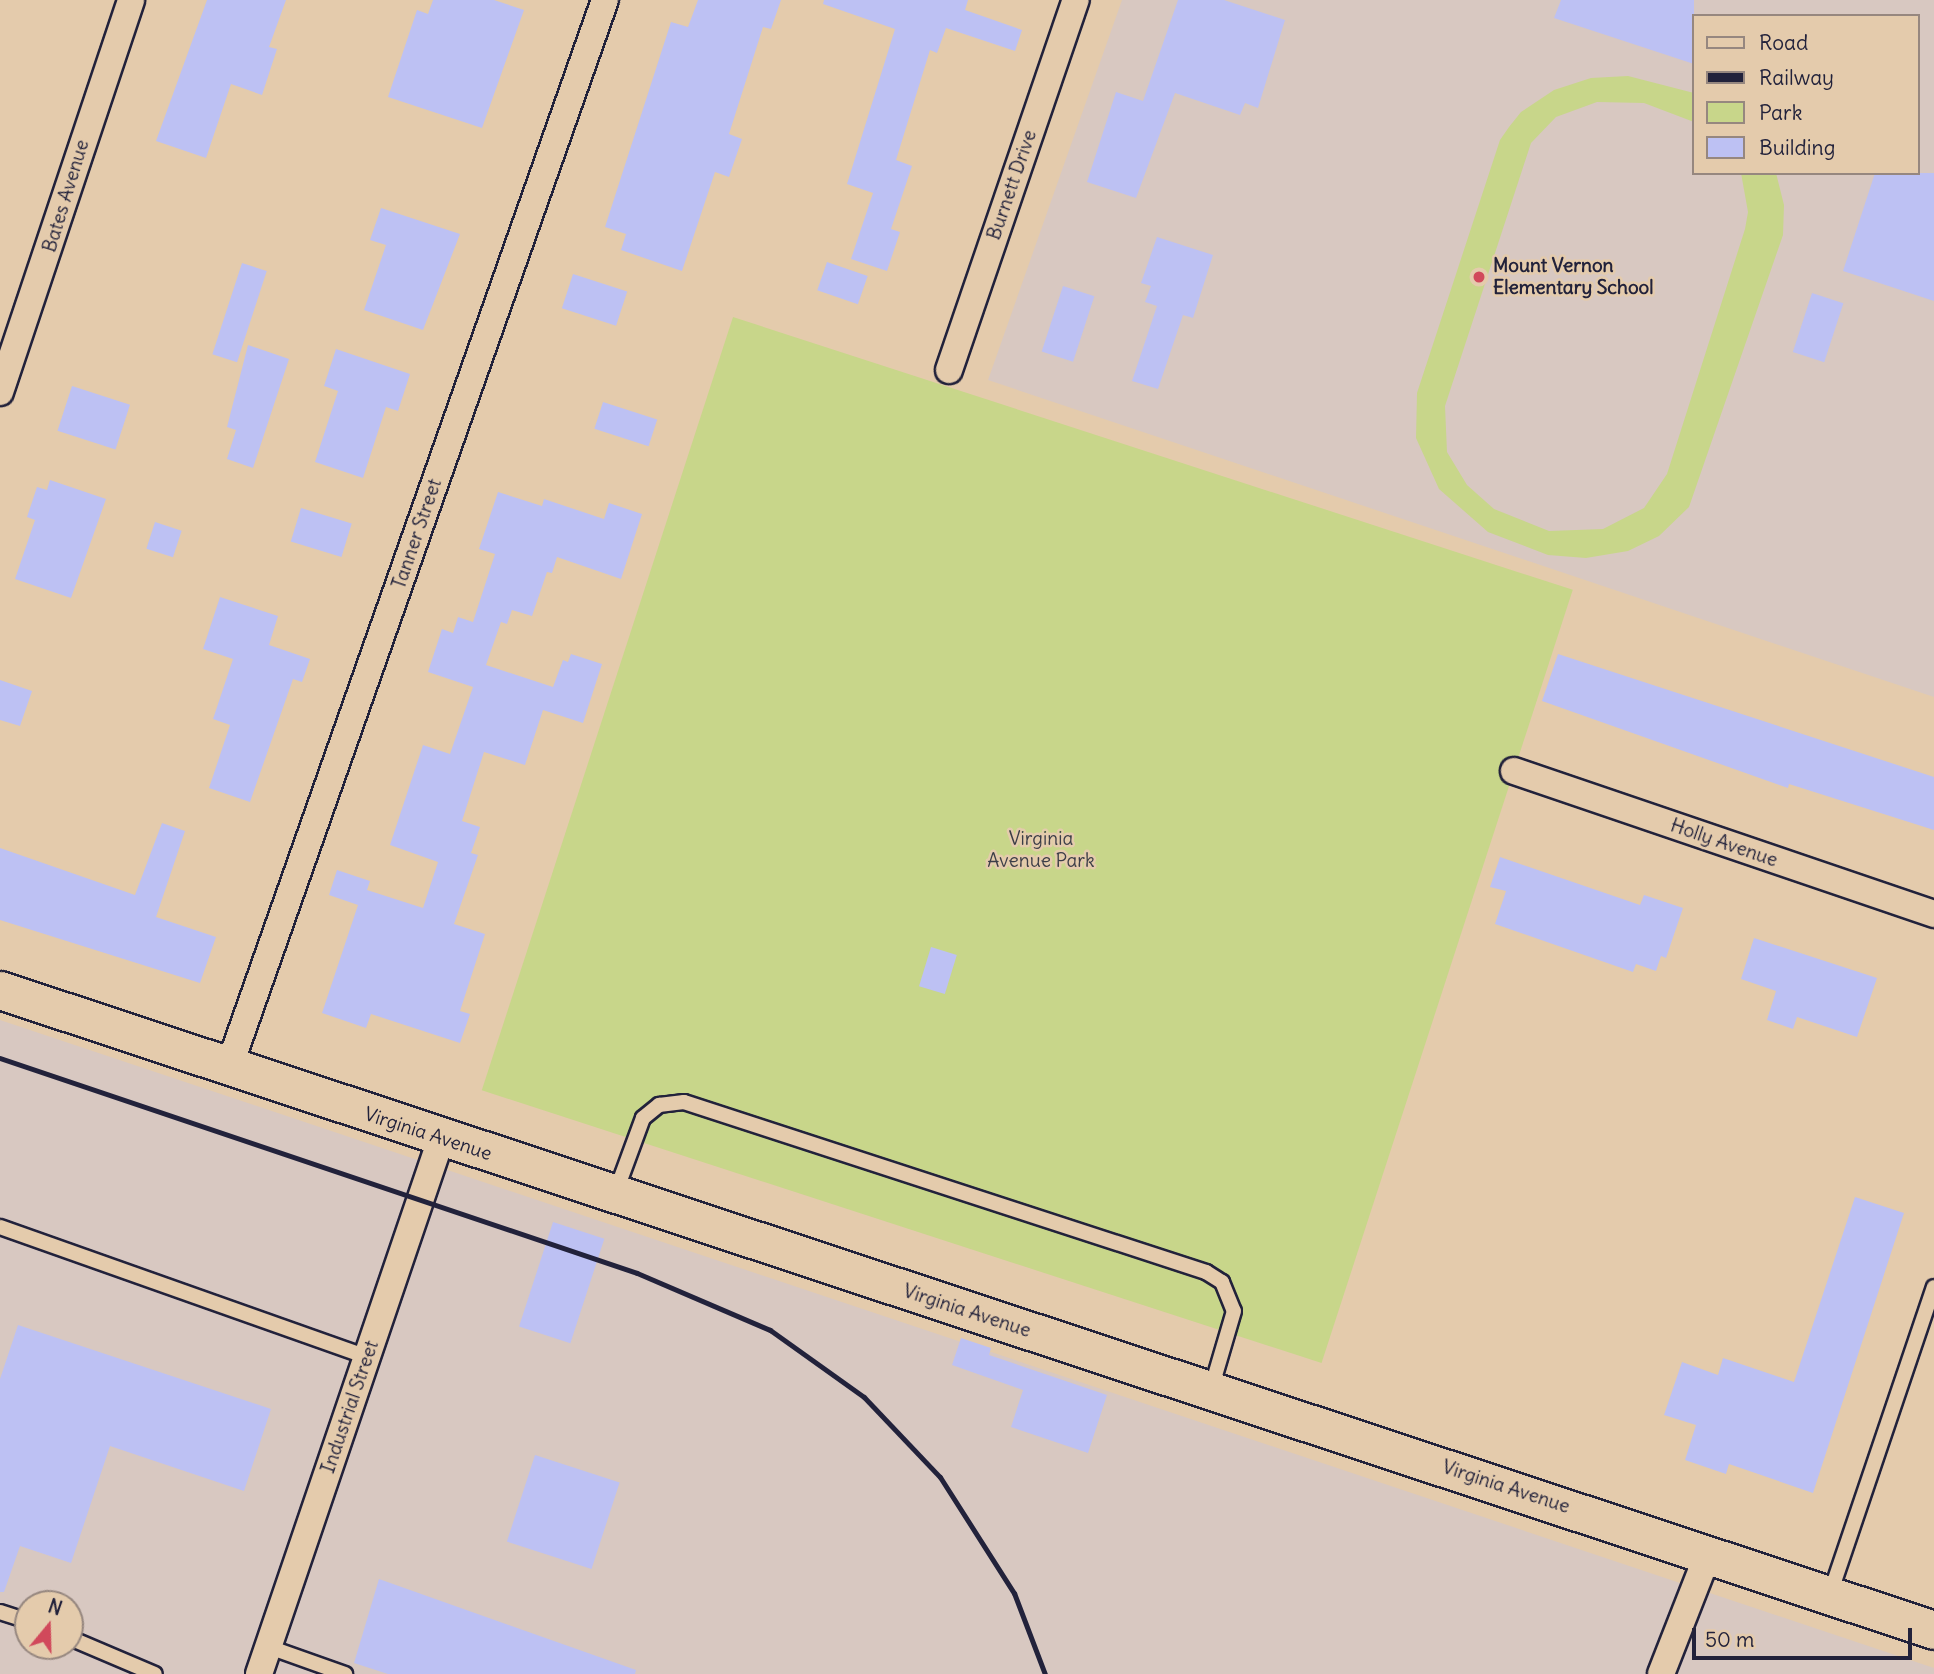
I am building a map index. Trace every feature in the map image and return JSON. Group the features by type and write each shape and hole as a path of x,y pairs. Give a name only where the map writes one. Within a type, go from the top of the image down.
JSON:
{"street":[{"name":"Bates Avenue","path":"0,392 131,0"},
{"name":"Tanner Street","path":"229,1068 605,0"},
{"name":"Burnett Drive","path":"949,370 1076,0"},
{"name":"Holly Avenue","path":"1514,771 1934,914"},
{"name":"Virginia Avenue","path":"0,990 441,1139 1708,1553 1934,1630"},
{"name":"Industrial Street","path":"259,1674 441,1139"},
{"path":"1661,1674 1708,1553"}],"lane":[{"path":"615,1196 643,1118 659,1105 684,1102 1140,1250 1206,1272 1231,1295 1234,1311 1210,1390"},
{"path":"0,1227 367,1357"},
{"path":"1830,1595 1934,1287"},
{"path":"84,1644 155,1674"},
{"path":"269,1647 345,1674"}],"shaded area":[{"name":"Mount Vernon Elementary School","path":"1122,0 1934,0 1934,697 988,380"},
{"path":"0,1020 1934,1668 1934,1674 0,1674"}],"green space":[{"path":"1628,76 1692,92 1692,121 1644,103 1597,102 1556,117 1531,143 1445,406 1447,452 1467,485 1494,509 1549,531 1603,529 1644,508 1667,474 1745,229 1748,212 1741,175 1776,175 1784,205 1783,235 1689,507 1659,536 1628,551 1586,558 1548,555 1488,532 1439,489 1416,438 1417,393 1500,140 1521,112 1554,90 1591,78"},
{"name":"Virginia Avenue Park","path":"733,317 1573,590 1322,1363 482,1090"}],"building":[{"path":"207,0 286,0 269,47 277,49 262,95 231,84 206,158 156,141"},
{"path":"433,0 494,0 524,10 482,128 388,97 417,10 428,14"},
{"path":"698,0 781,0 771,29 763,27 729,134 742,139 729,177 715,172 682,271 621,250 626,234 605,227 671,22 688,27"},
{"path":"824,0 968,0 965,10 1022,30 1015,51 946,28 937,53 930,50 896,160 912,166 891,229 900,232 887,271 851,259 873,193 847,184 895,29 823,4"},
{"path":"1178,0 1224,0 1285,20 1258,108 1245,103 1240,115 1175,93 1136,198 1087,182 1116,92 1143,101"},
{"path":"1561,0 1694,0 1692,63 1554,18"},
{"path":"1934,173 1934,301 1843,271 1874,175"},
{"path":"381,208 460,234 423,330 364,310 386,245 370,240"},
{"path":"1157,237 1213,255 1193,318 1183,315 1158,389 1132,381 1157,306 1145,302 1151,286 1141,283"},
{"path":"827,262 868,276 858,304 817,290"},
{"path":"242,263 267,271 237,362 212,354"},
{"path":"573,274 627,292 616,326 562,308"},
{"path":"1063,286 1094,296 1073,362 1042,352"},
{"path":"1812,293 1843,303 1824,362 1793,352"},
{"path":"248,345 289,359 253,468 227,459 236,430 227,427"},
{"path":"336,349 410,374 398,411 386,407 363,478 315,462 338,391 324,386"},
{"path":"72,386 130,405 115,450 57,431"},
{"path":"603,402 657,420 649,446 594,429"},
{"path":"50,480 106,499 71,598 15,579 35,520 27,517 37,487 47,490"},
{"path":"498,492 542,506 544,499 604,519 609,503 642,514 621,579 557,557 552,573 547,572 532,616 512,610 507,624 501,622 486,665 553,687 563,660 568,662 571,654 602,664 583,723 543,710 525,765 484,752 462,821 480,827 471,853 478,855 454,924 485,934 460,1011 470,1014 460,1043 371,1014 366,1028 322,1013 358,905 329,895 337,870 370,881 367,890 423,908 438,862 390,845 423,745 450,754 473,687 428,672 442,629 453,633 458,617 473,622 495,554 479,549"},
{"path":"301,508 352,523 341,557 291,541"},
{"path":"155,522 182,531 173,557 146,549"},
{"path":"220,597 278,616 269,645 310,659 302,682 293,679 250,802 209,788 230,725 213,719 233,659 203,649"},
{"path":"1558,654 1934,777 1934,830 1789,784 1788,788 1542,701"},
{"path":"0,680 32,691 20,726 0,720"},
{"path":"162,823 185,831 156,917 216,937 200,983 0,920 0,848 135,895"},
{"path":"1500,857 1640,905 1644,895 1683,908 1666,958 1661,956 1656,971 1636,964 1633,972 1495,924 1506,891 1490,887"},
{"path":"1754,938 1877,978 1857,1037 1797,1017 1793,1029 1767,1020 1776,991 1741,979"},
{"path":"931,947 957,955 945,994 919,986"},
{"path":"1855,1197 1904,1213 1813,1493 1729,1464 1726,1474 1685,1460 1696,1425 1664,1415 1682,1362 1718,1375 1723,1358 1794,1382"},
{"path":"553,1222 604,1239 570,1343 519,1327"},
{"path":"18,1325 271,1409 244,1491 110,1446 71,1563 20,1546 4,1592 0,1592 0,1379"},
{"path":"961,1338 991,1348 989,1355 1107,1395 1088,1453 1011,1427 1023,1390 952,1365"},
{"path":"535,1455 620,1483 592,1569 507,1542"},
{"path":"379,1579 636,1670 635,1674 388,1674 354,1663"}],"railway":[{"path":"0,1058 637,1273 770,1330 864,1397 940,1477 1014,1593 1045,1674"}],"place":[{"name":"Mount Vernon Elementary School","path":"1479,277"}]}
